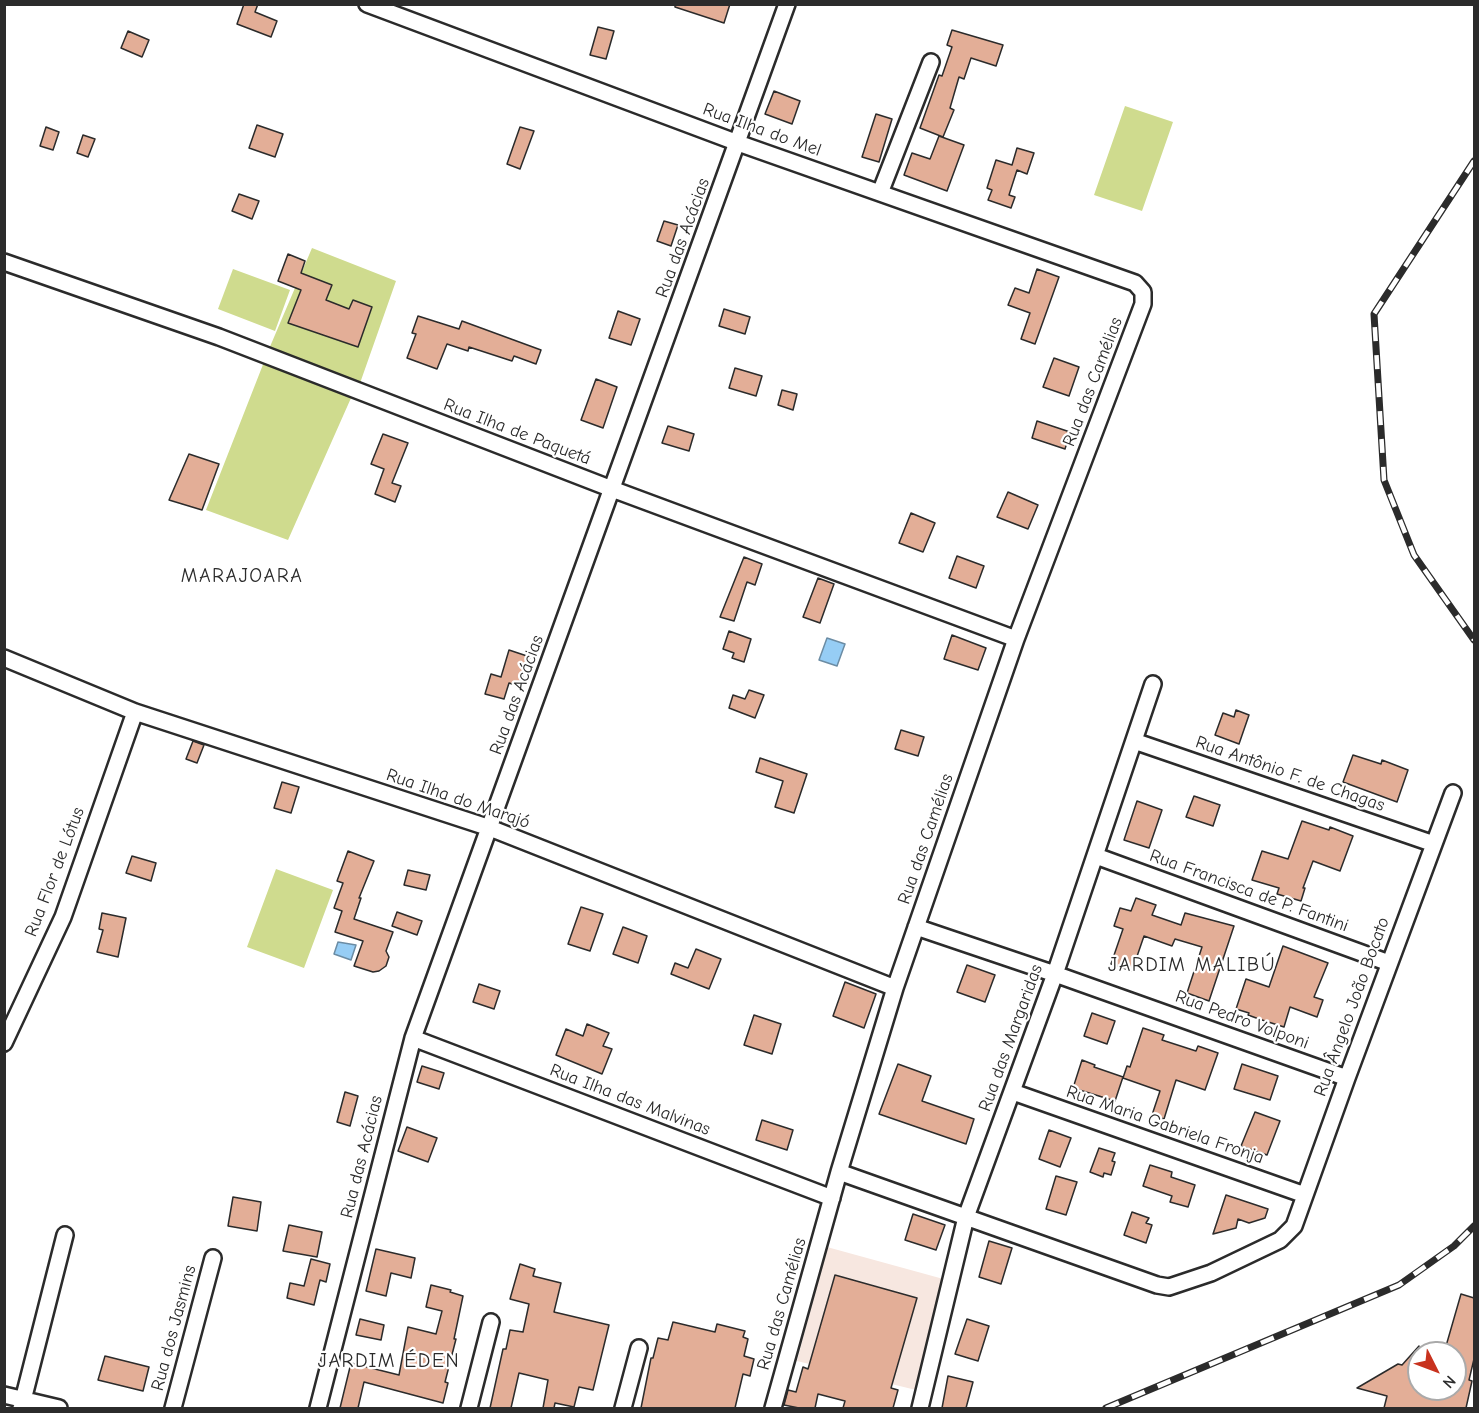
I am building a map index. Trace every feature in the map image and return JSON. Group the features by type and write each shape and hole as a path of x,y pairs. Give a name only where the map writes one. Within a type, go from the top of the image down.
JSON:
{"street":[{"name":"Rua Ilha do Mel","path":"367,4 738,143 1135,283 1143,292"},
{"name":"Rua das Acácias","path":"318,1408 413,1038 787,4"},
{"path":"880,193 931,62"},
{"name":"Rua Ilha de Paquetá","path":"4,262 219,338 612,489 1016,639"},
{"name":"Rua das Camélias","path":"773,1408 839,1172 895,988 1016,639 1143,304 1143,292"},
{"name":"Rua Ilha do Marajó","path":"4,658 135,712 490,828 895,988"},
{"name":"Rua das Margaridas","path":"920,1408 966,1217 1055,974 1153,684"},
{"name":"Rua Flor de Lótus","path":"4,1043 63,917 135,712"},
{"name":"Rua Antônio F. de Chagas","path":"1134,741 1434,844"},
{"name":"Rua Ângelo João Bocato","path":"966,1217 1157,1285 1169,1287 1211,1274 1288,1234 1294,1226 1453,794"},
{"name":"Rua Francisca de P. Fantini","path":"1095,856 1389,963"},
{"name":"Rua Pedro Volponi","path":"916,927 1347,1078"},
{"name":"Rua Ilha das Malvinas","path":"413,1038 832,1198"},
{"name":"Rua Maria Gabriela Fronja","path":"1012,1092 1305,1195"},
{"path":"839,1172 966,1217"},
{"path":"22,1404 65,1235"},
{"name":"Rua dos Jasmins","path":"173,1408 213,1258"},
{"path":"469,1408 491,1322"},
{"path":"623,1408 639,1348"},
{"path":"4,1395 22,1404 58,1408"}],"shaded area":[{"path":"827,1247 947,1280 916,1390 797,1361"}],"green space":[{"path":"1125,106 1173,122 1142,211 1094,195"},
{"path":"312,248 396,281 359,386 269,349"},
{"path":"233,269 290,290 275,331 218,309"},
{"path":"264,362 351,398 288,540 206,510"},
{"path":"276,869 333,890 304,968 247,947"}],"water":[{"path":"827,638 845,644 837,666 819,660"},
{"path":"338,942 356,945 351,960 334,954"}],"building":[{"path":"244,4 258,4 255,12 277,21 271,37 237,24"},
{"path":"675,4 730,4 724,23 675,7"},
{"path":"598,27 614,31 606,59 590,55"},
{"path":"952,30 1003,45 996,66 971,58 964,79 959,77 950,108 954,110 943,137 920,128 939,75 942,76 952,47 947,45"},
{"path":"128,31 149,40 142,57 121,48"},
{"path":"774,91 800,101 792,124 765,114"},
{"path":"876,114 892,119 879,162 862,157"},
{"path":"257,125 283,134 275,157 249,148"},
{"path":"46,127 59,132 53,150 40,146"},
{"path":"520,127 534,131 520,169 507,164"},
{"path":"83,135 95,139 88,157 77,153"},
{"path":"939,136 964,145 947,191 904,175 912,153 930,159"},
{"path":"1017,148 1034,153 1027,174 1017,170 1009,195 1015,197 1011,208 988,200 992,190 987,188 996,160 1012,165"},
{"path":"239,194 259,201 252,219 232,211"},
{"path":"664,221 678,225 671,246 657,241"},
{"path":"288,254 305,261 301,273 332,285 326,300 349,309 353,300 372,307 358,347 288,323 301,290 278,281"},
{"path":"1037,269 1059,277 1035,344 1021,339 1030,313 1008,305 1015,288 1029,293"},
{"path":"724,309 750,317 745,334 719,326"},
{"path":"618,311 640,319 631,345 609,338"},
{"path":"418,316 459,329 462,321 541,350 536,364 514,356 512,361 469,347 468,351 447,344 437,369 407,358 416,334 412,333"},
{"path":"1054,358 1079,367 1069,396 1043,387"},
{"path":"735,368 762,376 756,396 729,388"},
{"path":"596,379 617,387 603,428 581,420"},
{"path":"782,390 797,394 793,410 778,405"},
{"path":"1037,421 1070,432 1065,449 1032,438"},
{"path":"668,426 694,434 689,451 662,443"},
{"path":"383,434 408,443 392,483 401,486 395,502 375,494 384,469 371,464"},
{"path":"189,454 219,464 202,510 169,500"},
{"path":"1008,492 1038,505 1028,529 997,517"},
{"path":"911,513 935,523 923,552 899,543"},
{"path":"957,556 984,566 976,588 949,578"},
{"path":"744,557 762,564 755,585 747,582 734,621 720,617"},
{"path":"818,578 834,584 820,623 803,617"},
{"path":"729,631 751,639 744,662 732,658 734,653 723,649"},
{"path":"952,635 986,648 978,670 944,659"},
{"path":"509,650 530,657 519,686 509,683 504,699 485,694 491,674 501,677"},
{"path":"749,690 764,695 755,718 729,708 733,695 745,699"},
{"path":"1236,710 1249,715 1239,744 1215,735 1223,713 1234,717"},
{"path":"901,730 924,737 918,756 895,749"},
{"path":"193,741 204,745 197,763 186,759"},
{"path":"1353,755 1381,764 1382,760 1408,770 1397,802 1343,782"},
{"path":"760,758 807,774 794,813 775,807 783,781 756,772"},
{"path":"282,782 299,787 291,813 274,808"},
{"path":"1194,796 1220,805 1213,826 1186,817"},
{"path":"1137,801 1162,810 1149,848 1124,840"},
{"path":"1302,821 1329,830 1330,827 1353,836 1340,871 1313,861 1303,888 1305,888 1301,901 1277,894 1279,888 1252,880 1262,851 1288,859"},
{"path":"348,851 374,861 359,898 361,898 354,919 393,932 386,951 389,957 386,966 379,971 373,972 354,966 363,941 335,932 342,911 334,908 343,883 337,881"},
{"path":"132,856 156,863 151,881 126,873"},
{"path":"408,870 430,875 426,890 404,885"},
{"path":"1136,898 1156,905 1152,915 1181,925 1185,913 1234,926 1209,1001 1187,993 1202,947 1175,939 1172,946 1144,936 1132,971 1111,964 1123,929 1114,926 1120,908 1131,911"},
{"path":"581,907 603,914 590,951 568,944"},
{"path":"397,912 422,921 417,935 392,926"},
{"path":"102,913 126,918 118,957 97,952 103,930 99,929"},
{"path":"623,927 647,936 638,963 613,954"},
{"path":"1283,946 1328,963 1314,997 1323,1000 1317,1017 1290,1007 1284,1027 1236,1009 1246,979 1269,987"},
{"path":"696,949 721,959 709,989 671,974 675,963 688,968"},
{"path":"967,965 995,975 985,1002 957,992"},
{"path":"845,982 876,994 864,1028 833,1016"},
{"path":"479,984 500,991 494,1009 473,1002"},
{"path":"1092,1013 1115,1021 1107,1044 1084,1036"},
{"path":"754,1015 781,1024 772,1054 744,1045"},
{"path":"587,1024 609,1033 603,1046 612,1049 602,1074 556,1055 566,1029 583,1036"},
{"path":"1143,1028 1164,1035 1162,1040 1196,1051 1198,1046 1218,1053 1205,1090 1176,1080 1164,1119 1152,1115 1160,1091 1123,1078 1127,1066 1130,1067"},
{"path":"1082,1060 1095,1065 1094,1067 1123,1077 1115,1101 1073,1088"},
{"path":"898,1064 931,1076 922,1101 974,1119 966,1144 879,1114"},
{"path":"1242,1064 1278,1076 1270,1100 1234,1089"},
{"path":"422,1066 444,1073 439,1089 417,1082"},
{"path":"345,1092 358,1096 350,1126 337,1122"},
{"path":"1255,1112 1280,1121 1267,1155 1241,1146"},
{"path":"762,1120 793,1130 787,1150 756,1140"},
{"path":"407,1127 437,1138 428,1162 398,1151"},
{"path":"1049,1130 1071,1138 1060,1167 1039,1159"},
{"path":"1099,1148 1115,1153 1111,1175 1104,1173 1103,1177 1090,1172"},
{"path":"1150,1165 1172,1172 1171,1177 1195,1185 1188,1207 1170,1202 1172,1196 1143,1186"},
{"path":"1056,1176 1077,1182 1066,1215 1046,1209"},
{"path":"1226,1195 1268,1209 1265,1218 1249,1223 1238,1219 1236,1228 1213,1234"},
{"path":"233,1197 261,1202 257,1231 228,1226"},
{"path":"1132,1212 1149,1218 1146,1223 1152,1225 1146,1243 1124,1235"},
{"path":"913,1214 945,1225 936,1250 905,1240"},
{"path":"289,1225 322,1232 317,1257 283,1251"},
{"path":"989,1241 1012,1248 1001,1284 979,1277"},
{"path":"376,1249 415,1258 411,1278 391,1273 386,1296 366,1291"},
{"path":"311,1259 330,1264 326,1282 320,1280 314,1305 287,1298 290,1283 304,1286"},
{"path":"520,1264 535,1269 533,1276 561,1283 554,1312 609,1325 593,1390 579,1387 574,1407 555,1403 554,1408 543,1408 548,1380 519,1373 511,1408 490,1408 503,1349 506,1349 510,1330 523,1332 529,1304 510,1299"},
{"path":"835,1275 917,1298 891,1388 898,1390 893,1408 843,1408 845,1401 818,1394 815,1408 784,1405 788,1390 796,1392 803,1367 808,1369"},
{"path":"431,1285 463,1296 454,1339 456,1339 445,1382 448,1383 443,1403 364,1382 358,1408 340,1408 351,1363 399,1375 408,1327 436,1334 442,1311 426,1307"},
{"path":"1461,1294 1474,1298 1474,1359 1466,1408 1384,1408 1387,1396 1357,1388 1398,1364 1402,1365 1407,1359 1407,1401 1467,1401 1467,1341 1447,1341"},
{"path":"360,1319 384,1325 381,1340 356,1335"},
{"path":"967,1319 989,1326 978,1361 955,1354"},
{"path":"673,1322 715,1332 717,1324 745,1331 743,1337 748,1339 744,1356 754,1359 750,1376 743,1374 735,1408 641,1408 651,1358 653,1358 658,1338 668,1340"},
{"path":"105,1356 149,1367 143,1391 98,1380"},
{"path":"948,1376 973,1382 966,1408 942,1408"}],"railway":[{"path":"1474,161 1374,314 1384,480 1414,555 1474,640"},
{"path":"1106,1408 1399,1285 1454,1246 1474,1226"}],"district":[{"name":"MARAJOARA","path":"242,576"},
{"name":"JARDIM MALIBÚ","path":"1192,965"},
{"name":"JARDIM ÉDEN","path":"389,1361"}]}
